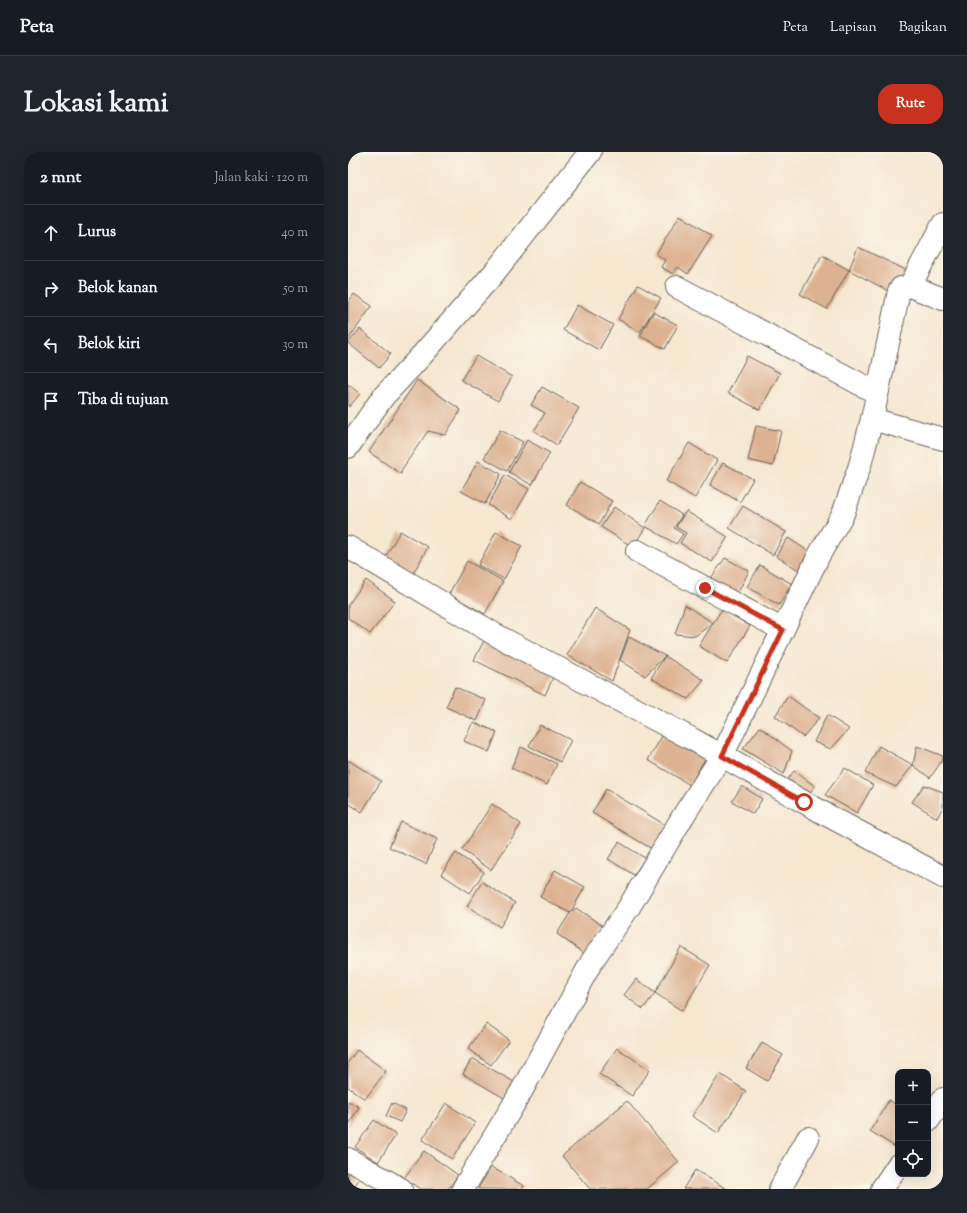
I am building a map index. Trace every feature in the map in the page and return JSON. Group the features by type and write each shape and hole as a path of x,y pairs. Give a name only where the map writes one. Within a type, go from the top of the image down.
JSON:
{"street":[{"path":"348,447 383,397 494,273 590,152"},
{"path":"910,286 943,224"},
{"path":"463,1189 521,1092 592,962 629,907 722,756 819,555 843,514 860,465 872,419 898,294 901,288 910,286 943,299"},
{"path":"677,287 877,393"},
{"path":"872,419 943,439"},
{"path":"348,547 496,635 692,739 827,815 943,877"},
{"path":"637,551 783,630"},
{"path":"931,1117 943,1099"},
{"path":"780,1189 808,1138"},
{"path":"348,1159 401,1189"},
{"path":"882,1189 895,1170"}],"building":[{"path":"680,215 712,236 688,274 678,267 673,274 661,267 665,260 656,254"},
{"path":"858,247 908,271 896,295 849,270"},
{"path":"822,255 849,270 827,309 800,294"},
{"path":"638,285 661,298 640,332 618,319"},
{"path":"354,294 372,306 348,340 348,303"},
{"path":"577,305 613,325 599,350 563,330"},
{"path":"653,312 678,325 665,349 640,336"},
{"path":"360,329 391,354 379,368 348,343"},
{"path":"476,356 512,377 498,401 461,380"},
{"path":"747,356 780,373 760,410 728,393"},
{"path":"417,380 461,410 445,435 428,431 402,469 401,474 369,452"},
{"path":"348,384 360,394 349,407 348,406"},
{"path":"542,387 579,408 557,445 534,431 545,413 531,405"},
{"path":"756,426 781,431 773,466 748,460"},
{"path":"500,430 523,442 507,471 484,458"},
{"path":"527,440 550,453 532,485 509,472"},
{"path":"689,443 717,460 695,498 666,481"},
{"path":"478,461 501,474 485,504 461,491"},
{"path":"723,463 753,479 740,502 710,485"},
{"path":"505,475 529,489 512,519 488,505"},
{"path":"580,482 612,501 599,524 567,505"},
{"path":"660,501 682,515 674,528 683,534 676,544 645,526"},
{"path":"743,506 786,532 773,555 729,528"},
{"path":"614,507 645,528 633,547 601,527"},
{"path":"686,511 728,537 712,562 680,543 686,533 676,527"},
{"path":"400,531 428,547 413,574 385,558"},
{"path":"496,532 522,546 504,579 478,565"},
{"path":"788,538 816,556 805,574 776,556"},
{"path":"725,558 749,571 733,602 705,587"},
{"path":"467,561 503,581 485,614 449,594"},
{"path":"760,565 792,584 779,605 747,587"},
{"path":"366,580 395,601 370,634 348,618 348,605"},
{"path":"685,605 713,623 695,636 675,634"},
{"path":"595,608 630,630 612,681 567,655"},
{"path":"722,609 750,626 727,663 699,646"},
{"path":"486,637 556,671 545,695 474,660"},
{"path":"629,637 665,656 645,676 620,660"},
{"path":"665,656 704,680 688,699 651,678"},
{"path":"455,687 486,700 477,721 446,707"},
{"path":"788,696 819,718 803,737 775,716"},
{"path":"827,715 849,729 831,749 814,742"},
{"path":"473,722 497,732 489,752 464,741"},
{"path":"540,725 571,740 560,762 529,746"},
{"path":"760,727 792,751 784,774 743,749"},
{"path":"664,733 706,757 690,785 648,760"},
{"path":"879,746 913,765 896,787 865,773"},
{"path":"917,746 943,756 943,759 930,778 913,765"},
{"path":"521,747 557,764 547,785 511,768"},
{"path":"348,760 381,781 362,812 348,803"},
{"path":"845,768 873,785 857,813 825,795"},
{"path":"794,771 815,786 804,800 781,788"},
{"path":"924,785 943,792 943,807 937,818 912,802"},
{"path":"742,786 762,799 753,814 732,801"},
{"path":"606,789 667,826 652,849 592,813"},
{"path":"492,804 521,824 491,870 462,850"},
{"path":"401,822 437,839 426,864 389,847"},
{"path":"619,842 645,858 634,875 608,859"},
{"path":"456,853 484,872 470,893 441,874"},
{"path":"555,870 585,887 570,913 540,897"},
{"path":"482,882 515,903 500,927 467,906"},
{"path":"576,908 604,927 585,954 557,934 570,913"},
{"path":"681,947 710,965 682,1011 655,993"},
{"path":"636,979 655,993 643,1009 624,995"},
{"path":"486,1024 509,1040 491,1065 468,1049"},
{"path":"762,1043 783,1055 767,1081 746,1068"},
{"path":"617,1048 650,1070 632,1096 599,1074"},
{"path":"357,1050 386,1071 365,1099 348,1087 348,1062"},
{"path":"472,1058 514,1082 504,1098 463,1074"},
{"path":"720,1074 746,1091 718,1133 692,1116"},
{"path":"889,1100 895,1104 895,1147 870,1131"},
{"path":"348,1101 359,1107 348,1126"},
{"path":"627,1101 679,1162 647,1189 590,1189 562,1156"},
{"path":"392,1103 406,1110 400,1122 386,1116"},
{"path":"446,1103 475,1123 452,1159 422,1140"},
{"path":"374,1120 396,1135 378,1162 355,1147"},
{"path":"424,1151 458,1175 448,1189 420,1189 404,1178"},
{"path":"348,1166 362,1174 353,1189 348,1189"},
{"path":"491,1167 524,1186 522,1189 478,1189"},
{"path":"695,1170 727,1189 683,1189"}],"route":[{"path":"705,588 783,630 722,756 804,802"}]}
